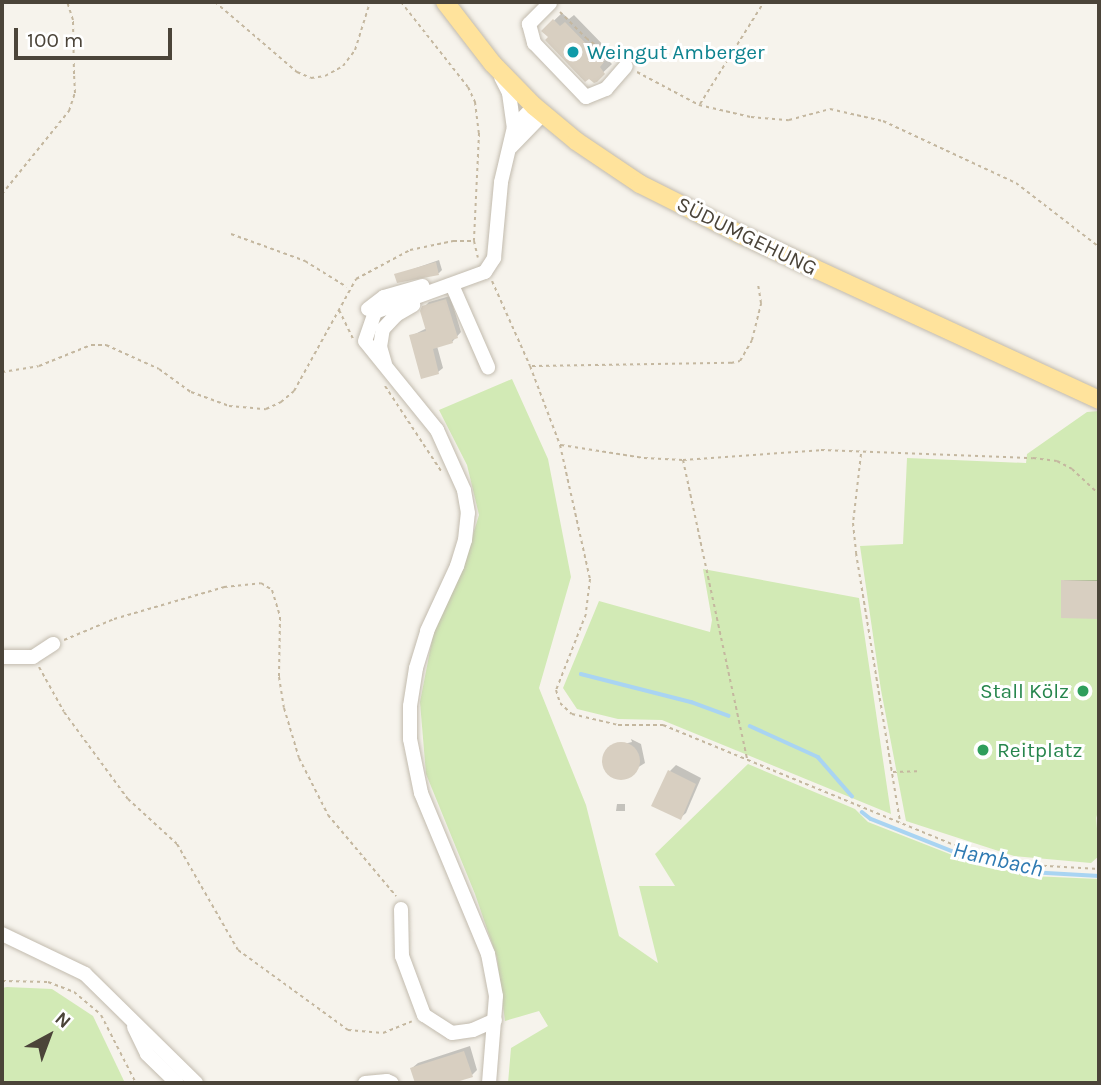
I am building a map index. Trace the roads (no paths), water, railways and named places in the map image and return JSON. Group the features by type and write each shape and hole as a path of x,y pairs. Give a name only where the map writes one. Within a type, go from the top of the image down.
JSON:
{"main road":[{"name":"SÜDUMGEHUNG","path":"445,2 493,64 539,110 576,141 640,184 740,234 1099,400"}],"street":[{"path":"550,3 529,24 534,43 586,97 606,89 626,66"},
{"path":"489,1083 496,996 488,954 421,793 411,739 410,706 416,668 427,631 465,540 468,513 459,478 437,430 407,387 367,345 375,312 485,272 494,258 498,242 501,182 514,127 509,93 493,64"},
{"path":"514,127 539,110"},
{"path":"506,154 539,110"},
{"path":"389,366 380,347 383,329 396,315 448,286"},
{"path":"448,286 488,367"},
{"path":"2,657 33,657 53,645"},
{"path":"401,909 401,956 424,1015 452,1033 473,1030 495,1020"},
{"path":"2,934 85,974 197,1083"},
{"path":"129,1016 147,1054 177,1083"},
{"path":"365,1083 392,1083"}],"waterway":[{"name":"Hambach","path":"581,674 691,702 729,716"},
{"name":"Hambach","path":"750,726 818,757 852,796"},
{"name":"Hambach","path":"862,812 871,819 967,857 1029,872 1099,876"}],"place":[{"name":"Weingut Amberger","path":"573,52"},
{"name":"Stall Kölz","path":"1083,691"},
{"name":"Reitplatz","path":"983,750"}]}
